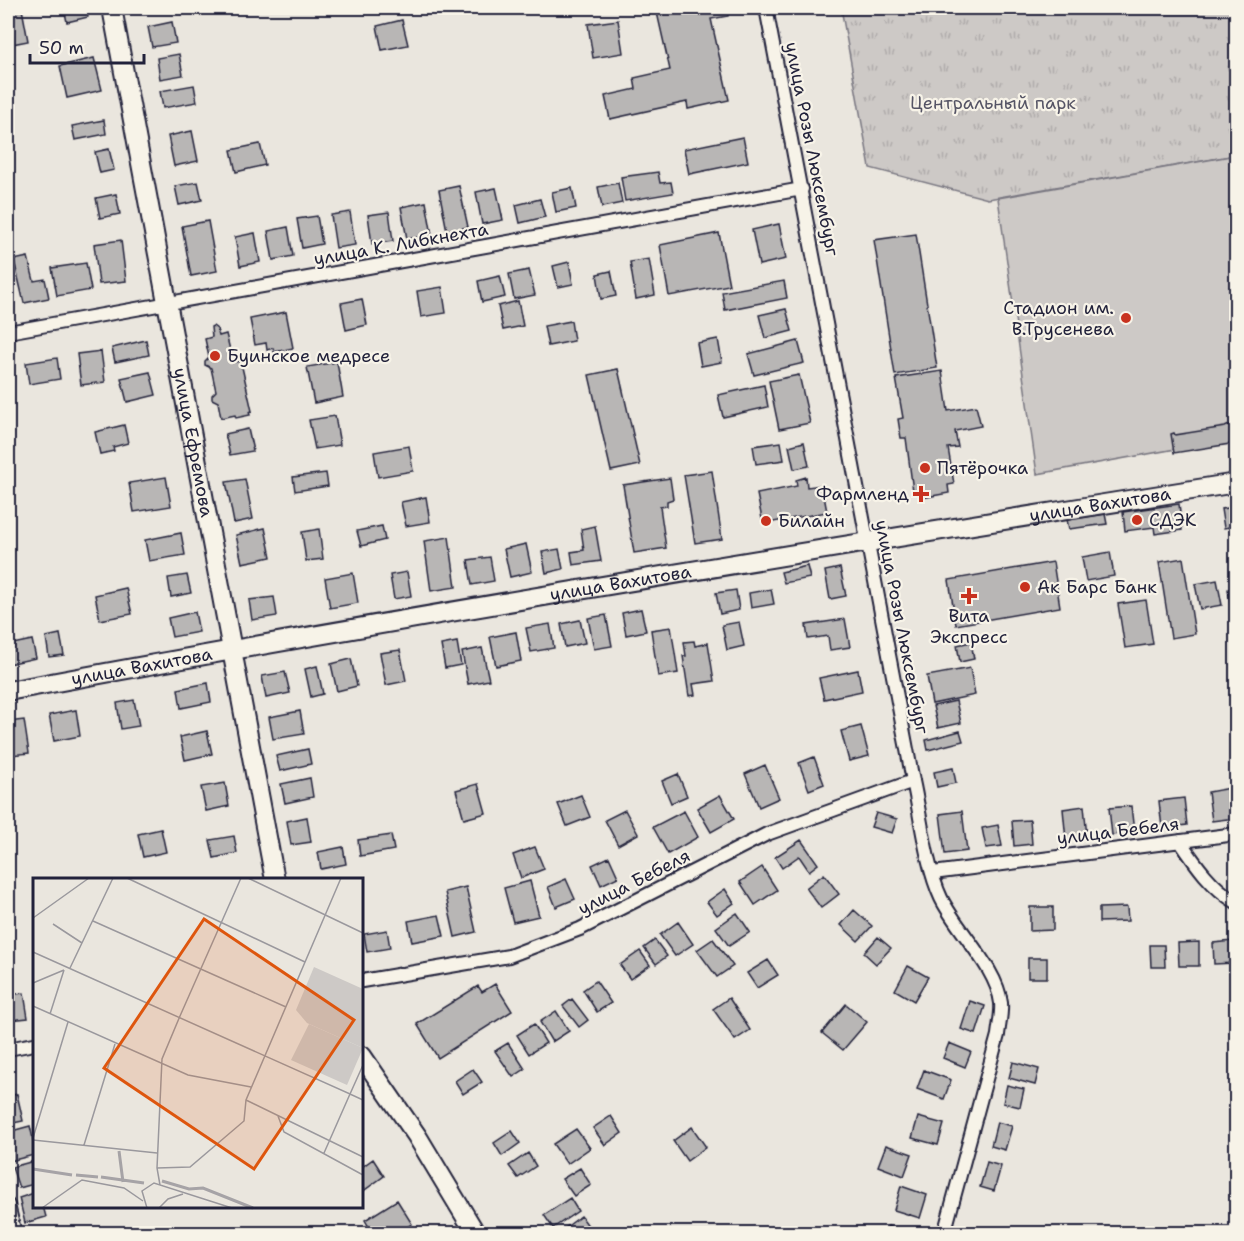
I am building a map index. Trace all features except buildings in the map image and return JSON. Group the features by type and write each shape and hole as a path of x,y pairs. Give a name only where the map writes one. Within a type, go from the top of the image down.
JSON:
{"main road":[{"name":"улица Ефремова","path":"112,8 275,878"},
{"name":"улица Вахитова","path":"8,691 233,649 867,541 1236,483"},
{"path":"363,1057 417,1136 476,1233"}],"street":[{"name":"улица Розы Люксембург","path":"766,8 913,781 933,873 941,897 953,919 996,985 1001,1004 998,1035 944,1233"},
{"name":"улица К. Либкнехта","path":"8,332 802,189"},
{"name":"улица Бебеля","path":"363,981 509,956 580,929 767,834 913,781"},
{"name":"улица Бебеля","path":"933,873 1236,834"},
{"path":"1180,842 1197,867 1223,894 1236,902"},
{"path":"8,1049 33,1044"},
{"path":"8,1205 15,1233"}],"green space":[{"name":"Центральный парк","path":"841,8 1236,8 1236,155 988,199 870,168"},
{"name":"Стадион им. В.Трусенева","path":"1236,155 1236,438 1037,474 998,198"}],"place":[{"name":"Стадион им. В.Трусенева","path":"1126,318"},
{"name":"Буинское медресе","path":"215,356"},
{"name":"Пятёрочка","path":"925,468"},
{"name":"Фармленд","path":"921,494"},
{"name":"СДЭК","path":"1137,520"},
{"name":"Билайн","path":"766,521"},
{"name":"Ак Барс Банк","path":"1025,587"},
{"name":"Вита Экспресс","path":"969,596"}]}
